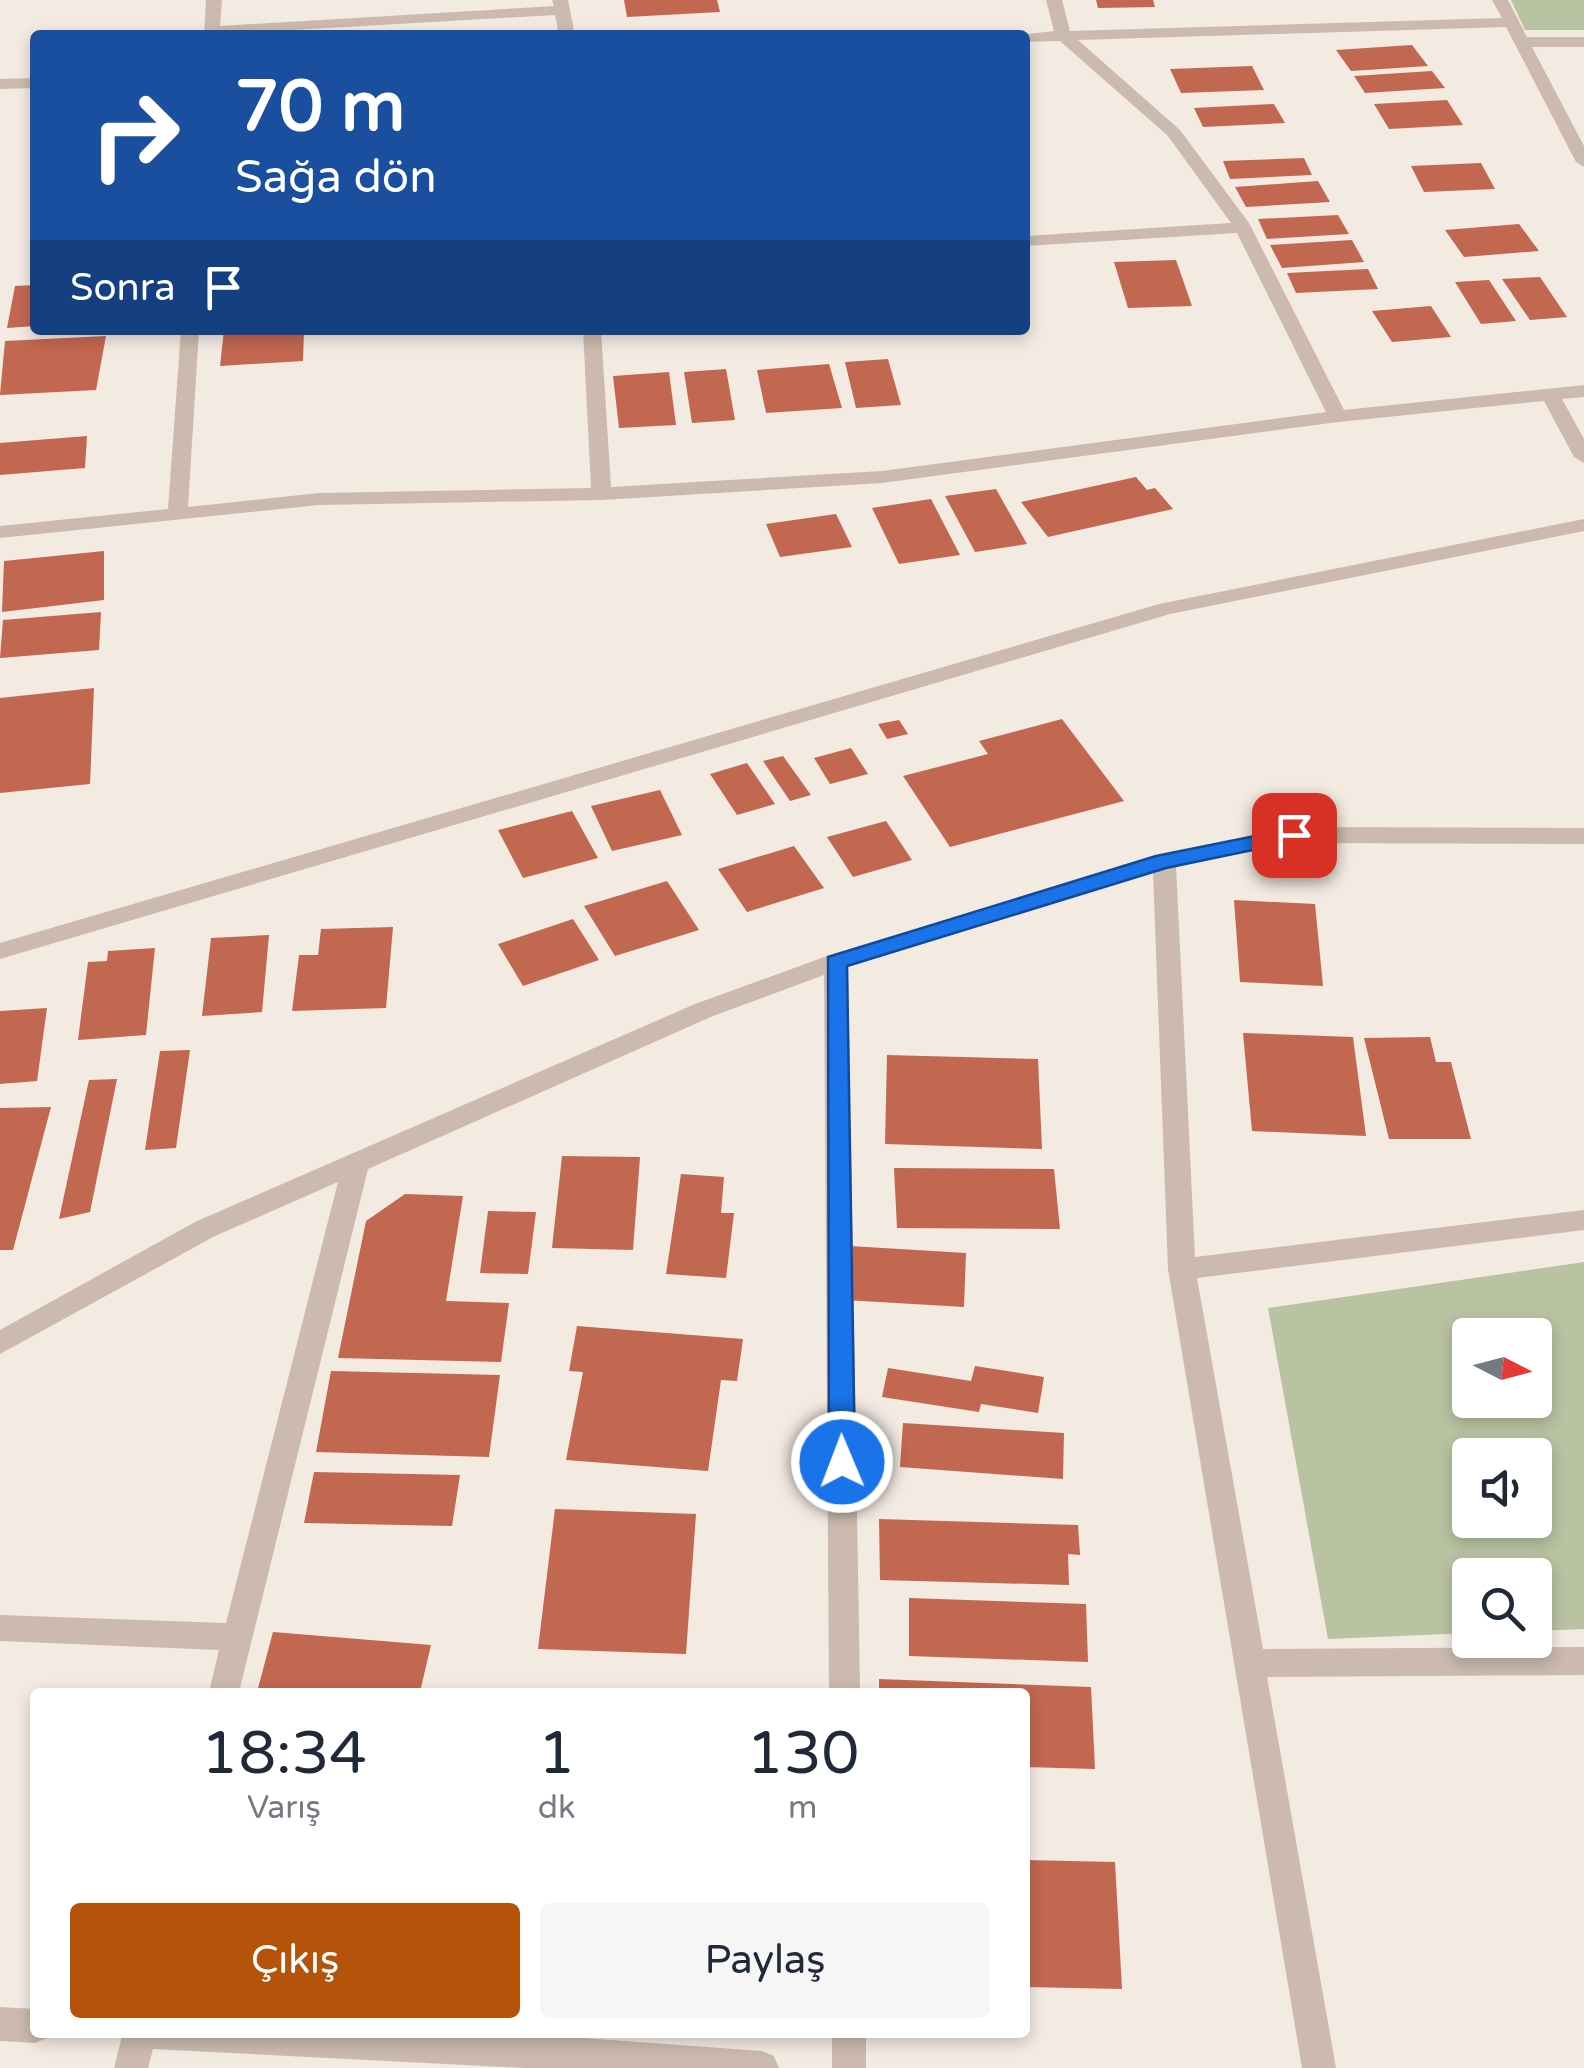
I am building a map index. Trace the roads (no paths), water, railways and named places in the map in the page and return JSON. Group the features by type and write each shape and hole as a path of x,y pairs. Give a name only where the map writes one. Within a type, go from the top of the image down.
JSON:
{"street":[{"path":"212,30 214,0"},
{"path":"1054,0 1063,35 1174,133 1243,227 1338,416"},
{"path":"1500,0 1584,162"},
{"path":"249,30 561,5 566,30"},
{"path":"1030,37 1510,22"},
{"path":"1520,42 1584,42"},
{"path":"0,84 30,82"},
{"path":"1030,241 1243,227"},
{"path":"178,513 190,335"},
{"path":"592,335 601,494"},
{"path":"0,532 319,499 601,494 882,477 1338,416 1584,391"},
{"path":"1550,395 1584,457"},
{"path":"0,951 1166,608 1584,525"},
{"path":"0,1342 204,1229 704,1010 836,962 1164,861 1294,835 1584,836"},
{"path":"1164,861 1182,1269 1319,2068"},
{"path":"836,962 845,1688"},
{"path":"225,1688 356,1162"},
{"path":"1182,1269 1584,1220"},
{"path":"0,1628 238,1636"},
{"path":"1250,1663 1584,1661"},
{"path":"0,2024 30,2026"},
{"path":"131,2068 142,2038"},
{"path":"240,2038 762,2068"},
{"path":"849,2038 850,2068"}]}
